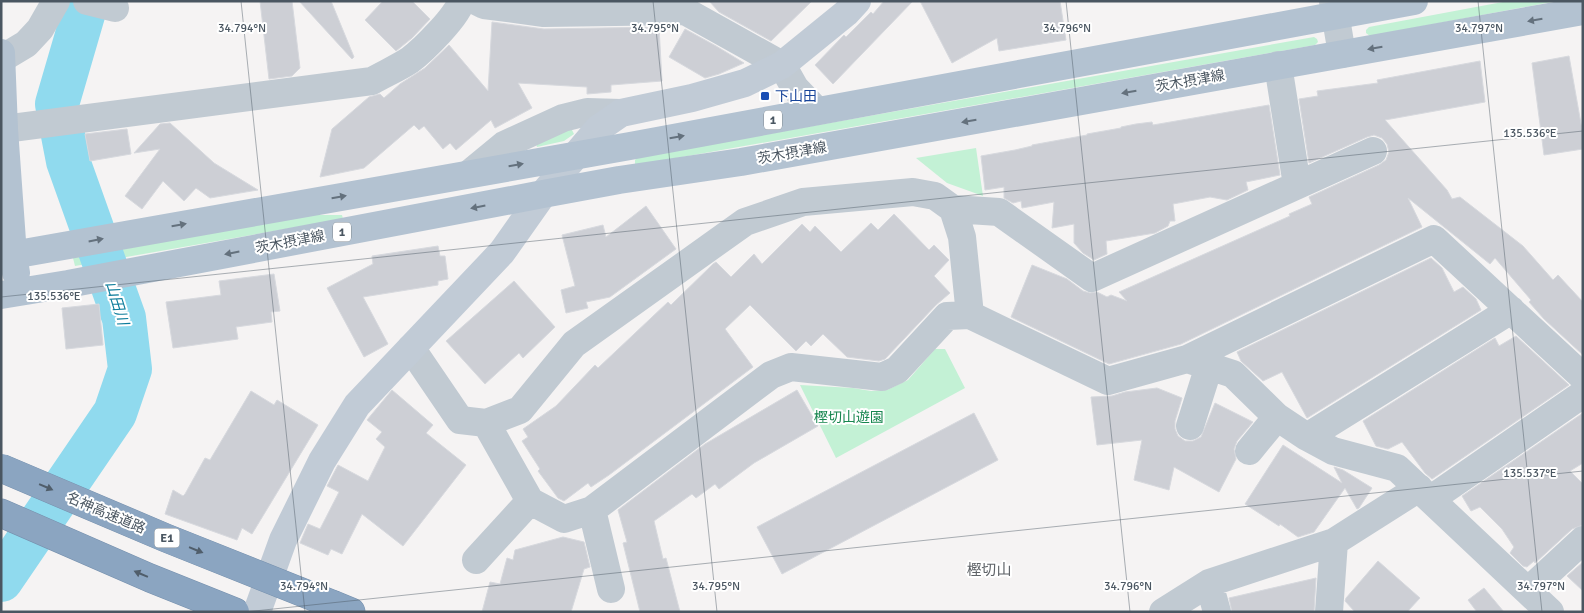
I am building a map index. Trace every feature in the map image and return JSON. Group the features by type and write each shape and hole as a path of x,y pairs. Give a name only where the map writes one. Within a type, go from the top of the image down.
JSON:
{"highway":[{"name":"名神高速道路","path":"1,468 166,538 343,609"},
{"path":"1,513 150,578 235,612"}],"main road":[{"name":"1","path":"7,256 817,112 1334,8 1414,1"},
{"name":"茨木摂津線","path":"10,293 68,284 619,180 741,162 1583,11"},
{"path":"1,53 7,256 10,293"}],"street":[{"path":"1,59 26,44 40,30 56,1"},
{"path":"87,1 114,8"},
{"path":"4,129 372,81 411,59 453,19 460,7 461,1"},
{"path":"476,1 484,5 544,13 685,11 782,65 795,88 817,112"},
{"path":"470,173 504,145 563,118 587,112 621,113 692,98 745,82 782,65 846,13 857,1"},
{"path":"1334,8 1342,54"},
{"path":"1278,65 1297,185"},
{"path":"257,612 283,540 322,461 357,405 502,252 543,194 598,129 621,113"},
{"path":"411,348 460,420 486,423 520,410 574,344 744,222 803,202 913,192 935,196 954,209 999,212 1092,278 1373,151"},
{"path":"954,209 962,237 970,315"},
{"path":"486,423 530,501 564,519 592,510 771,375 792,367 882,377 897,370 947,316 970,315 1108,381 1198,362 1434,239 1583,377"},
{"path":"1307,438 1510,310"},
{"path":"1198,362 1233,374 1277,416 1307,438 1333,451 1397,468 1550,612"},
{"path":"1190,426 1198,362"},
{"path":"1163,612 1209,583 1334,542 1425,494 1583,394"},
{"path":"1249,452 1277,416"},
{"path":"476,560 530,501"},
{"path":"592,510 611,589"},
{"path":"1528,591 1583,540"},
{"path":"1329,612 1334,542"},
{"path":"1209,583 1217,612"}],"green space":[{"path":"1508,1 1557,1 1370,36 1366,33 1369,27"},
{"path":"1314,37 1318,42 1315,45 635,164 635,160 638,157"},
{"path":"570,126 574,134 564,141 537,147 535,140"},
{"path":"976,148 983,196 947,183 916,158"},
{"path":"314,215 342,215 343,219 75,266 73,258"},
{"name":"樫切山遊園","path":"935,349 945,349 965,388 836,458 800,385 871,391 887,390 908,380"}],"building":[{"path":"260,1 292,1 300,68 292,76 269,79"},
{"path":"299,1 331,1 354,57 352,59"},
{"path":"383,1 412,1 430,19 396,51 365,20"},
{"path":"709,1 812,1 771,41 719,12"},
{"path":"884,1 913,1 833,84 815,65 844,35 846,37 871,12 873,14"},
{"path":"920,1 1060,1 1066,40 999,51 997,38 952,63"},
{"path":"492,22 544,29 659,27 662,81 611,85 611,92 587,94 587,87 518,83 532,108 495,128 491,120 456,150 450,143 443,149 424,126 419,130 414,125 364,168 320,177 332,129 369,97 380,94 384,98 400,84 425,68 449,45 488,91"},
{"path":"685,29 744,63 705,78 669,57"},
{"path":"1569,56 1583,135 1583,149 1544,155 1532,63"},
{"path":"1480,61 1485,102 1385,120 1447,190 1452,199 1460,197 1523,246 1553,280 1558,275 1583,302 1583,355 1544,319 1529,302 1531,300 1495,258 1490,264 1408,198 1422,227 1181,344 1109,364 1011,317 1032,265 1067,279 1083,291 1097,292 1107,297 1111,295 1127,301 1119,292 1290,216 1289,214 1312,204 1309,197 1386,160 1389,152 1387,144 1382,138 1374,135 1309,163 1299,99 1318,96 1317,91 1378,83 1377,80"},
{"path":"1269,105 1280,175 1246,182 1248,190 1227,200 1210,197 1173,204 1175,221 1170,221 1168,226 1155,233 1106,241 1107,254 1094,260 1083,253 1074,243 1074,224 1052,228 1054,202 1022,208 1021,201 1013,203 1004,198 1004,187 985,190 981,156 1136,124 1152,122 1153,125"},
{"path":"170,123 214,163 258,190 210,198 196,188 184,201 163,181 142,209 125,196 160,149 134,153 160,124"},
{"path":"127,129 131,154 90,161 85,134"},
{"path":"646,206 676,249 610,297 586,302 588,308 566,313 561,290 575,286 562,235 603,225 606,237"},
{"path":"894,214 929,250 934,245 949,260 934,276 950,293 936,305 885,359 879,361 847,357 823,334 811,346 806,341 796,351 750,305 725,329 753,367 609,475 591,487 588,483 564,501 558,498 538,471 540,469 522,441 528,437 523,429 556,406 595,365 598,368 668,302 671,305 716,262 731,277 754,254 762,264 802,224 810,232 815,226 841,252 871,223 878,230"},
{"path":"438,246 440,256 445,256 448,279 438,281 438,285 363,297 388,344 364,357 327,288 373,264 372,256"},
{"path":"1431,258 1442,268 1454,292 1463,287 1476,299 1481,310 1307,418 1282,372 1263,381 1241,361 1237,352"},
{"path":"274,274 280,311 271,312 272,322 236,327 238,339 173,348 166,302 221,295 219,281"},
{"path":"514,281 555,327 523,358 519,353 485,384 446,341"},
{"path":"99,304 103,345 66,349 62,308"},
{"path":"1516,336 1569,385 1432,479 1425,473 1402,442 1388,449 1376,446 1363,421 1495,338 1499,346"},
{"path":"1157,388 1182,398 1175,421 1175,429 1178,436 1185,441 1193,441 1201,437 1215,403 1253,422 1237,441 1234,449 1236,459 1219,492 1174,467 1169,490 1134,480 1142,440 1097,445 1091,397 1112,396 1125,392"},
{"path":"392,390 433,425 426,433 466,465 403,546 362,514 342,554 331,549 328,555 300,543 308,524 320,529 339,492 327,486 338,465 368,481 385,447 376,439 382,432 367,420"},
{"path":"797,390 818,426 754,463 719,489 715,484 696,498 692,494 654,521 663,559 666,558 680,612 640,612 623,543 627,542 618,510 705,444"},
{"path":"251,391 274,405 277,400 318,425 252,534 242,528 237,540 165,514 173,490 183,496 185,494 205,458 210,460"},
{"path":"974,413 998,460 782,574 757,527"},
{"path":"1583,413 1583,463 1570,471 1583,484 1583,525 1572,529 1535,563 1534,561 1527,567 1523,566 1510,553 1514,547 1502,529 1480,507 1471,511 1462,496"},
{"path":"1283,445 1342,483 1334,467 1343,470 1372,488 1357,509 1345,488 1314,532 1298,537 1280,524 1279,526 1245,504"},
{"path":"563,537 584,542 590,567 584,569 571,612 482,612 490,582 500,584 507,558 513,560 515,550"},
{"path":"1378,561 1420,598 1407,612 1355,612 1345,601"},
{"path":"1583,562 1583,591 1567,576"},
{"path":"1316,578 1314,612 1232,612 1229,598"},
{"path":"1484,588 1504,612 1477,612 1468,600"}],"waterway":[{"name":"山田川","path":"1,580 115,413 130,369 124,318 68,161 57,104 87,1"}],"place":[{"name":"下山田","path":"765,96"}],"district":[{"name":"樫切山","path":"989,570"}]}
